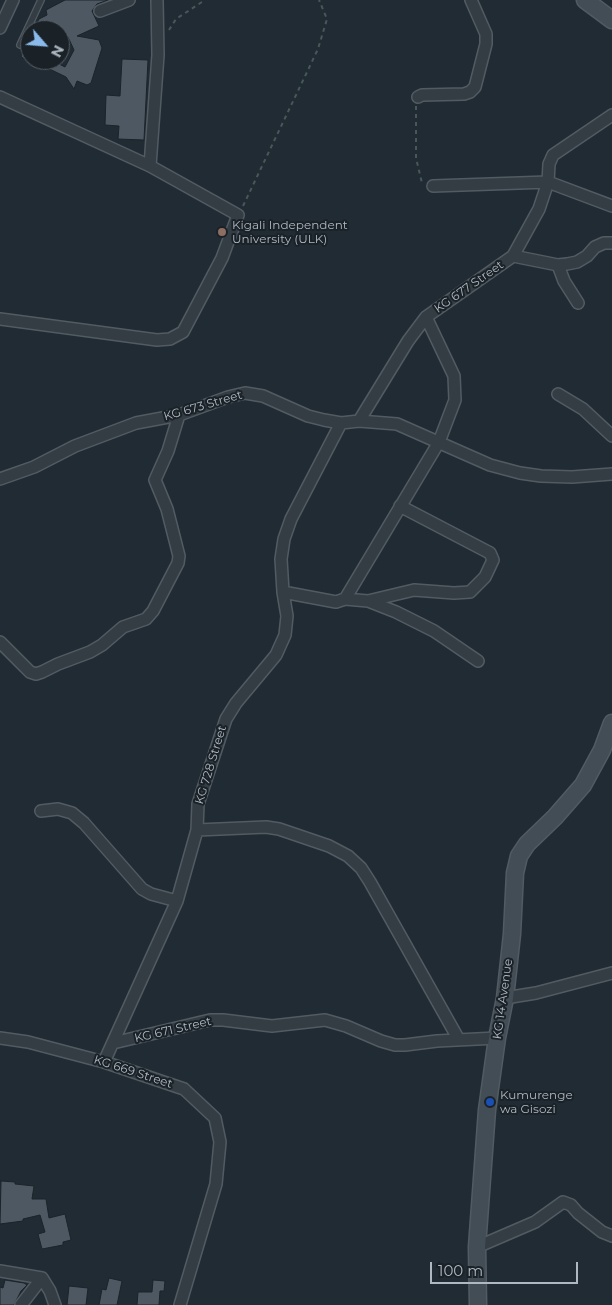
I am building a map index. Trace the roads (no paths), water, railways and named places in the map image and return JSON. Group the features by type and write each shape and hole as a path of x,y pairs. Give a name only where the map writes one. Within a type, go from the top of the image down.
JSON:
{"main road":[{"path":"585,0 612,20"},
{"name":"KG 14 Avenue","path":"478,1305 477,1247 487,1110 497,1038 505,998 512,934 515,873 519,856 527,844 555,817 583,785 602,750 612,723"}],"street":[{"path":"100,11 129,0"},
{"path":"150,166 158,48 157,0"},
{"path":"418,97 422,95 464,94 470,92 475,87 486,44 486,34 471,0"},
{"path":"0,28 9,1"},
{"path":"0,97 150,166 238,215 222,258 183,332 170,339 157,340 0,319"},
{"name":"KG 677 Street","path":"359,422 408,341 426,317 514,256 535,218 548,182 552,155 612,115"},
{"path":"433,186 548,182 612,206"},
{"path":"514,256 558,265 577,262 596,247 604,243 612,243"},
{"path":"558,265 564,282 578,303"},
{"path":"345,599 438,442 455,400 454,376 426,317"},
{"name":"KG 673 Street","path":"0,479 34,467 74,446 136,423 180,415 228,397 246,393 263,396 308,416 341,423 397,424 490,465 520,473 572,477 612,474"},
{"path":"558,394 583,409 612,436"},
{"path":"0,642 30,672 36,674 90,652 102,645 123,627 146,619 153,611 178,563 179,556 167,508 155,480 168,451 180,415"},
{"name":"KG 728 Street","path":"104,1062 177,901 197,830 198,804 226,719 236,703 276,655 285,635 287,616 281,559 284,539 291,519 341,423"},
{"path":"368,601 414,590 454,594 470,592 485,576 493,560 490,553 400,506"},
{"path":"283,592 336,602 345,599 368,601 396,612 434,631 478,661"},
{"path":"41,811 58,809 72,813 84,823 142,889 151,894 177,901"},
{"path":"197,830 266,827 279,829 329,846 348,856 361,868 370,882 459,1040"},
{"path":"505,998 536,993 612,973"},
{"name":"KG 671 Street","path":"113,1043 210,1020 272,1026 325,1020 346,1026 381,1041 405,1046 497,1038"},
{"name":"KG 669 Street","path":"0,1038 28,1042 104,1062 184,1089 215,1118 220,1142 216,1184 180,1305"},
{"path":"477,1247 535,1222 563,1202 572,1205 578,1213 602,1232 612,1236"},
{"path":"0,1271 42,1278 50,1291 55,1305"},
{"path":"21,1305 42,1278"}],"lane":[{"path":"32,20 42,0"}],"place":[{"name":"Kigali Independent University (ULK)","path":"222,232"},
{"name":"Kumurenge wa Gisozi","path":"490,1102"}]}
